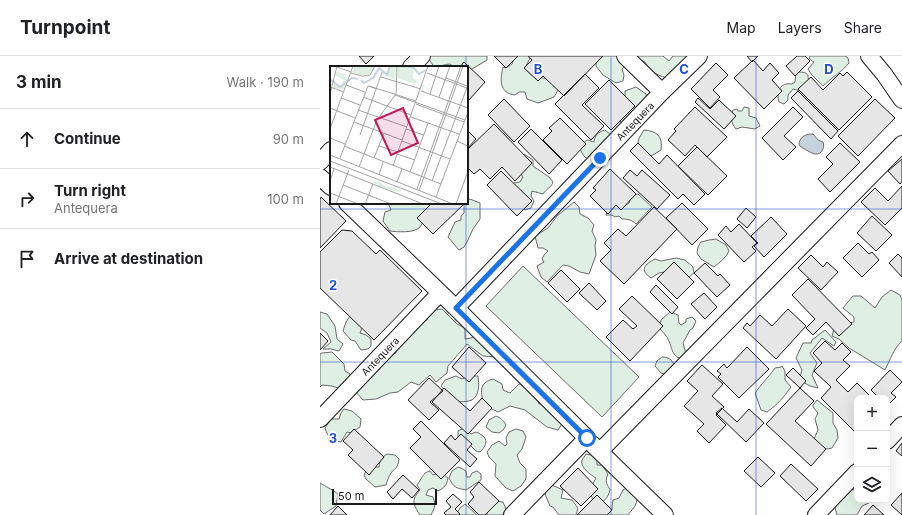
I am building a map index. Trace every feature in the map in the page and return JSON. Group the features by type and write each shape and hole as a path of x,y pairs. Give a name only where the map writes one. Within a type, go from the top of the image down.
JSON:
{"street":[{"path":"412,66 422,56"},
{"path":"625,56 662,92"},
{"name":"Antequera","path":"456,308 662,92 699,56"},
{"path":"869,56 884,74 902,100"},
{"path":"600,451 902,144"},
{"path":"320,162 330,151"},
{"path":"320,176 330,186"},
{"path":"348,204 456,308 665,515"},
{"name":"Antequera","path":"320,419 440,293"},
{"path":"890,438 902,425"},
{"path":"512,515 587,438"},
{"path":"816,515 854,475"}],"green space":[{"path":"427,56 487,56 487,60 468,70 468,66 453,66 450,64 433,66"},
{"path":"515,56 529,56 530,58 525,68 528,72 537,77 552,79 558,90 554,97 538,103 527,99 525,92 519,92 515,95 506,92 503,89 501,77 503,67 506,68 512,64"},
{"path":"601,56 628,56 627,64 622,69 624,75 623,81 616,83 603,75 596,66 596,62"},
{"path":"635,56 663,56 669,61 673,56 694,56 666,78 654,72 645,62 637,59"},
{"path":"810,56 845,56 848,58 849,63 823,86 808,69 814,62 809,58"},
{"path":"796,72 803,72 808,75 808,84 800,91 793,89 788,95 788,100 784,104 779,102 778,95 780,88 784,85 795,82"},
{"path":"636,87 646,94 647,103 623,124 619,120 625,97 625,91"},
{"path":"744,107 749,108 749,116 756,118 760,126 755,129 742,127 736,129 732,120 733,110 737,109 738,111 742,111"},
{"path":"605,130 610,134 612,139 591,160 583,155 580,149 582,144 587,140 594,142 597,134"},
{"path":"644,130 656,133 661,141 661,150 651,156 641,151 637,147 639,138"},
{"path":"524,154 533,160 533,166 549,177 553,182 543,194 532,191 531,196 534,201 531,208 525,210 523,206 503,194 514,183 520,182 523,177 514,165"},
{"path":"638,194 652,207 636,224 630,220 622,219 619,216 615,217 612,215 606,215 607,210 618,202 623,207 629,203 630,199 634,195"},
{"path":"470,199 480,203 480,219 464,247 459,250 448,237 455,222 461,220 461,216 464,213 464,204 468,204 468,200"},
{"path":"574,202 579,207 580,214 588,218 594,225 592,231 596,240 596,255 589,274 563,265 547,282 541,277 537,266 544,262 542,259 548,251 543,248 538,248 535,236 548,228 557,216"},
{"path":"388,204 431,204 421,226 413,231 390,231 383,221 385,212 391,210"},
{"path":"716,239 726,245 729,251 725,258 714,267 701,259 697,253 701,242"},
{"path":"676,258 685,260 693,267 694,273 689,277 671,271 659,273 651,278 644,270 648,263 655,259 661,261"},
{"path":"523,266 639,377 602,417 486,306"},
{"path":"891,290 900,295 902,300 902,341 894,351 885,370 849,348 839,339 832,336 834,329 841,324 854,322 854,317 843,308 853,296 861,296 875,308 882,297"},
{"path":"442,309 457,324 465,328 465,339 471,338 483,331 497,357 483,356 467,344 448,366 447,373 436,382 430,375 419,385 411,382 398,392 390,393 376,399 363,400 355,391 383,358 396,353 395,346 420,321 427,320 429,313"},
{"path":"320,312 327,314 335,326 337,339 343,344 339,351 323,349 331,342 327,333 320,328"},
{"path":"670,312 678,315 679,323 681,325 686,322 686,319 692,317 696,321 683,343 686,354 679,358 674,353 667,337 659,328 661,320"},
{"path":"350,316 362,328 360,333 371,339 371,346 368,349 361,350 355,341 351,340 343,331"},
{"path":"825,330 836,342 834,346 822,338 810,353 817,363 812,375 818,388 810,386 799,380 802,370 796,358 803,343 811,343 812,340"},
{"path":"332,352 344,364 345,371 350,374 351,377 341,389 322,385 320,387 320,354"},
{"path":"662,357 670,359 674,365 667,375 661,373 655,366 657,361"},
{"path":"782,366 785,371 785,380 791,387 780,401 771,409 767,412 761,410 755,393 775,368"},
{"path":"456,376 462,379 469,376 478,376 479,386 475,398 466,402 455,402 441,386 445,380"},
{"path":"493,379 502,384 503,390 510,393 519,384 528,385 534,391 539,404 546,401 564,421 558,430 547,427 525,410 510,406 498,412 484,405 482,393 483,386 485,383"},
{"path":"817,400 833,413 833,423 837,430 838,438 832,448 827,449 820,446 814,439 818,430 815,419 818,413 813,405"},
{"path":"344,409 352,411 361,419 360,427 351,433 347,432 341,442 330,438 325,428 331,419 339,419"},
{"path":"496,416 502,419 506,425 499,433 492,432 486,427 489,420"},
{"path":"465,427 471,434 476,432 485,438 485,446 480,452 476,451 468,443 458,438 458,431"},
{"path":"516,429 523,431 526,437 522,449 517,455 520,463 526,469 526,479 521,486 513,491 506,488 495,476 496,464 489,457 487,452 492,445 499,441 505,446 507,444 506,438 509,432"},
{"path":"387,454 395,455 399,459 398,464 390,474 386,485 375,487 366,479 364,475 368,467 379,467 381,459"},
{"path":"586,454 597,457 597,465 602,465 608,474 606,482 610,491 601,503 594,503 591,495 590,490 596,478 586,471 583,466 582,460"},
{"path":"458,467 466,471 467,477 470,477 472,473 477,471 481,474 481,480 466,490 456,487 452,484 449,478 452,471"},
{"path":"430,471 433,475 440,474 445,476 448,480 445,486 438,491 433,488 428,490 426,495 433,497 435,504 434,508 431,515 420,515 414,502 415,497 420,490 417,485 424,475"},
{"path":"320,483 338,494 336,506 324,514 320,510"},
{"path":"547,485 552,485 563,490 561,498 572,500 578,508 576,515 559,515 553,507 550,506 545,494"},
{"path":"630,486 638,498 635,506 628,515 607,515 612,510 613,500 619,498 623,490"},
{"path":"843,489 854,490 854,503 869,503 862,506 857,515 837,515 833,500"},
{"path":"495,501 503,502 506,509 503,515 487,515 487,506"},
{"path":"465,504 477,515 456,515 460,508"}],"shaded area":[{"path":"813,134 824,144 822,150 817,154 814,154 801,147 799,144 802,137"}],"building":[{"path":"359,56 374,56 366,64"},
{"path":"494,56 518,56 506,68"},
{"path":"528,56 603,56 564,96 543,76 538,81 524,68 532,60"},
{"path":"747,56 758,56 752,62"},
{"path":"797,56 805,56 810,61 795,76 786,66"},
{"path":"753,60 763,71 770,63 779,73 772,80 782,91 764,109 734,78"},
{"path":"464,62 485,82 469,100 468,66 461,66"},
{"path":"716,63 728,75 713,90 720,97 710,108 691,89"},
{"path":"847,72 872,97 839,130 798,89 811,77 823,90 840,73 843,76"},
{"path":"585,74 599,88 582,105 604,126 591,140 555,104"},
{"path":"609,80 635,106 611,130 585,104"},
{"path":"798,91 838,131 831,139 791,98"},
{"path":"698,98 710,109 719,100 736,116 724,129 695,102"},
{"path":"504,99 530,126 514,142 488,115"},
{"path":"875,99 895,118 858,156 838,136"},
{"path":"695,107 727,137 707,157 695,145 685,156 668,140 676,131 674,129"},
{"path":"793,107 803,117 784,136 796,147 783,160 762,138"},
{"path":"560,118 586,144 567,164 543,140 552,131 549,128"},
{"path":"494,124 532,163 515,181 502,167 490,179 480,169 474,174 468,168 468,149"},
{"path":"531,129 562,160 549,174 518,142"},
{"path":"468,131 476,139 468,148"},
{"path":"638,143 659,164 667,155 705,194 694,205 683,194 678,199 630,151"},
{"path":"840,143 860,162 830,192 818,179 833,164 826,157"},
{"path":"697,147 727,176 708,195 678,166"},
{"path":"902,159 902,182 900,184 888,171"},
{"path":"610,169 636,194 621,210 616,205 608,214 590,196 596,190 593,188"},
{"path":"630,170 637,176 642,170 670,195 657,209 623,178"},
{"path":"501,171 532,201 517,216 487,185"},
{"path":"902,186 902,208 885,225 861,202 875,188 888,201"},
{"path":"321,197 346,221 320,248 320,199"},
{"path":"682,203 708,229 692,245 666,218"},
{"path":"431,204 464,204 433,234 417,218"},
{"path":"654,207 677,229 624,284 600,261 611,250 604,243 618,229 626,236"},
{"path":"746,208 756,217 747,228 737,219"},
{"path":"872,216 892,235 876,251 857,233"},
{"path":"771,217 787,234 764,257 754,246 758,243 751,236"},
{"path":"739,224 757,243 752,247 756,251 744,262 718,235 726,226 731,232"},
{"path":"342,230 352,231 376,254 380,250 422,291 374,340 320,288 320,252"},
{"path":"858,243 869,254 872,252 879,260 862,277 843,258"},
{"path":"898,254 902,258 902,277 889,263"},
{"path":"811,255 823,267 827,262 838,272 821,290 798,268"},
{"path":"674,262 694,282 677,299 657,279"},
{"path":"705,263 718,276 720,274 730,285 717,297 694,273"},
{"path":"561,270 580,289 567,302 548,283"},
{"path":"808,279 852,324 839,336 826,322 813,335 806,328 815,319 792,295"},
{"path":"589,283 606,301 597,310 579,293"},
{"path":"656,285 678,307 672,314 650,292"},
{"path":"704,293 717,307 705,319 691,304"},
{"path":"632,296 663,326 630,361 606,337 623,320 633,329 637,326 619,309"},
{"path":"788,309 806,326 776,359 743,328 747,323 750,326 760,315 772,326"},
{"path":"320,333 328,341 320,350"},
{"path":"825,341 835,350 842,343 851,352 843,360 850,366 836,380 848,392 857,383 869,395 854,395 854,431 821,398 831,387 814,371 822,363 813,353"},
{"path":"469,347 486,363 469,382 452,367"},
{"path":"747,347 769,369 739,398 718,377 721,374 717,371 724,364 727,368"},
{"path":"702,365 723,384 712,396 724,407 716,415 726,425 709,443 697,431 704,424 684,406 698,391 687,381"},
{"path":"793,368 806,381 800,388 786,375"},
{"path":"890,370 902,382 891,393 896,397 890,403 890,395 876,395 871,390"},
{"path":"429,378 443,391 430,402 439,410 429,420 408,400"},
{"path":"444,388 470,411 482,398 492,408 468,434 432,402"},
{"path":"800,388 814,401 795,421 826,449 811,466 766,424"},
{"path":"722,408 737,422 749,409 764,423 746,442 716,413"},
{"path":"421,421 460,460 441,479 410,448 421,437 413,429"},
{"path":"354,429 384,457 369,475 348,455 353,450 343,441"},
{"path":"461,434 472,444 467,450 477,459 470,467 444,443 451,435 455,440"},
{"path":"902,443 902,456 896,451"},
{"path":"758,457 775,473 761,487 744,471"},
{"path":"791,464 818,489 806,501 780,476"},
{"path":"578,468 598,489 581,506 560,486"},
{"path":"403,475 419,490 412,498 402,489 393,499 387,492"},
{"path":"479,482 499,501 485,515 479,515 468,504 474,497 470,492"},
{"path":"902,493 902,515 891,505"},
{"path":"453,494 462,502 455,509 460,514 446,515 444,513 451,507 446,501"},
{"path":"597,495 612,510 607,515 577,515"},
{"path":"873,505 884,515 864,515"},
{"path":"338,506 347,515 330,515"}],"route":[{"path":"587,438 456,308 600,158"}]}
